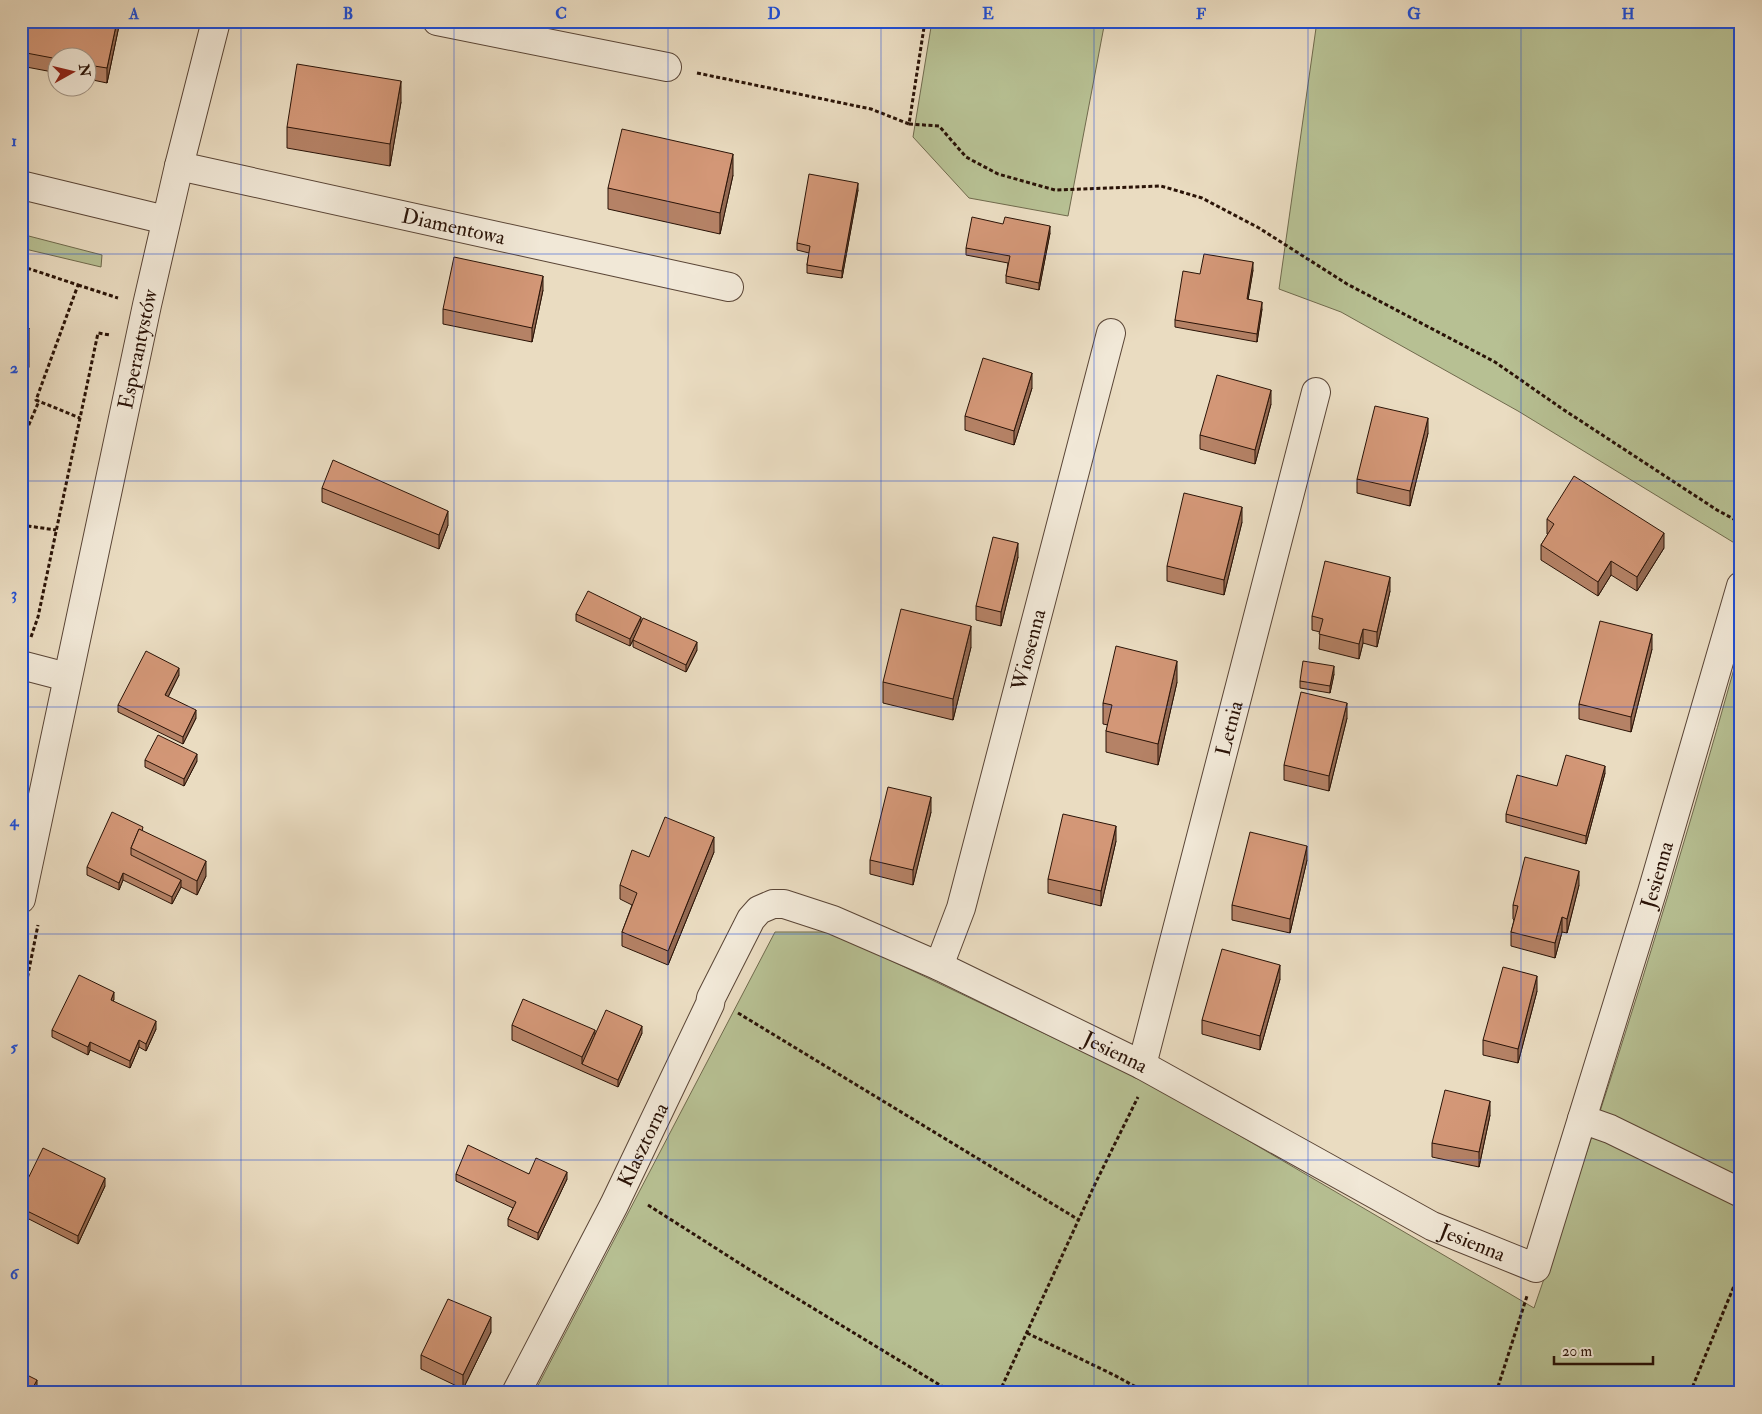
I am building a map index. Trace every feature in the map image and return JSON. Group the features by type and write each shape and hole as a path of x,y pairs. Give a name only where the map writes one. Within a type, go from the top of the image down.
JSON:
{"street":[{"name":"Esperantystów","path":"21,899 166,220 216,21"},
{"path":"437,21 667,67"},
{"name":"Diamentowa","path":"179,166 729,287"},
{"path":"21,185 166,220"},
{"name":"Wiosenna","path":"939,966 964,899 1111,333"},
{"name":"Letnia","path":"1147,1067 1316,392"},
{"name":"Jesienna","path":"773,904 784,904 833,920 939,966 1147,1067 1432,1226 1536,1268 1652,892 1741,586"},
{"path":"25,654 67,677"},
{"name":"Klasztorna","path":"516,1393 622,1188 710,1004 711,998 751,919 759,910 773,904"},
{"path":"1582,1118 1610,1129 1741,1193"}],"path":[{"path":"909,124 925,21"},
{"path":"667,67 871,110 909,124 939,126 966,157 998,174 1055,190 1161,186 1202,198 1260,228 1347,284 1495,362 1585,424 1717,510 1741,523"},
{"path":"21,266 125,300"},
{"path":"78,285 36,400 80,418"},
{"path":"25,654 38,617 98,333 113,336"},
{"path":"21,443 39,401"},
{"path":"21,525 56,530"},
{"path":"711,998 1078,1220"},
{"path":"999,1393 1147,1067"},
{"path":"622,1188 750,1270 953,1393"},
{"path":"1496,1393 1536,1268"},
{"path":"1690,1393 1741,1269"},
{"path":"1027,1333 1147,1393"}],"green space":[{"path":"932,21 1105,21 1068,216 969,198 913,137"},
{"path":"1317,21 1741,21 1741,547 1518,411 1341,312 1279,289"},
{"path":"21,234 102,255 101,267 21,248"},
{"path":"1741,644 1741,1393 534,1393 775,932 831,932 1155,1086 1534,1308 1643,978"}],"building":[{"path":"21,21 117,21 107,68 98,67 98,48 48,48 48,57 21,52"},
{"path":"297,64 401,81 390,144 287,127"},
{"path":"622,129 733,154 720,213 608,188"},
{"path":"809,174 858,183 842,271 807,265 810,246 797,243"},
{"path":"972,217 1003,224 1005,217 1050,226 1039,283 1006,276 1010,256 966,248"},
{"path":"1204,254 1253,262 1247,299 1262,302 1257,334 1175,320 1183,271 1200,274"},
{"path":"454,257 543,276 532,328 443,309"},
{"path":"21,325 29,328 21,347"},
{"path":"983,358 1032,373 1014,431 965,416"},
{"path":"1217,375 1271,390 1255,450 1200,435"},
{"path":"1375,406 1428,418 1410,491 1357,479"},
{"path":"333,460 448,511 439,535 322,488"},
{"path":"1574,476 1664,533 1637,577 1611,561 1598,582 1541,545 1554,524 1547,519"},
{"path":"1184,493 1242,507 1224,580 1167,566"},
{"path":"993,537 1018,543 1001,612 976,606"},
{"path":"1325,561 1390,577 1377,632 1363,629 1359,644 1319,634 1323,619 1312,616"},
{"path":"588,591 641,617 630,639 576,614"},
{"path":"901,609 971,626 953,699 883,682"},
{"path":"643,618 697,642 686,665 633,640"},
{"path":"1600,621 1652,634 1631,717 1579,704"},
{"path":"1116,646 1177,661 1158,744 1106,731 1112,705 1103,703"},
{"path":"146,651 179,668 165,695 196,710 183,737 118,705"},
{"path":"1303,661 1334,666 1330,686 1300,681"},
{"path":"1301,692 1347,703 1329,776 1284,765"},
{"path":"158,735 197,754 184,779 145,760"},
{"path":"1566,755 1605,766 1586,836 1506,814 1517,775 1557,786"},
{"path":"888,787 931,797 913,870 870,860"},
{"path":"112,812 143,827 142,831 139,829 131,848 131,855 181,880 172,897 123,873 119,883 87,867"},
{"path":"1063,814 1116,826 1101,891 1048,879"},
{"path":"665,817 714,837 668,951 622,932 637,893 620,885 632,850 649,857"},
{"path":"139,829 206,861 197,881 131,848"},
{"path":"1250,832 1307,846 1290,919 1232,905"},
{"path":"1525,857 1579,871 1567,919 1562,917 1555,943 1511,932 1518,906 1513,905"},
{"path":"1222,949 1280,965 1260,1036 1202,1020"},
{"path":"1503,967 1537,976 1518,1049 1483,1040"},
{"path":"79,975 114,992 111,1000 156,1021 146,1044 139,1040 130,1061 90,1042 88,1047 52,1030"},
{"path":"523,999 595,1030 582,1057 512,1025"},
{"path":"606,1010 642,1026 618,1080 582,1064"},
{"path":"1445,1090 1490,1101 1479,1152 1432,1143"},
{"path":"468,1145 529,1174 536,1158 567,1172 538,1233 508,1219 516,1202 456,1174"},
{"path":"43,1148 105,1178 78,1236 21,1208 21,1193"},
{"path":"448,1299 491,1317 463,1375 421,1355"},
{"path":"21,1372 37,1380 30,1393 21,1393"}]}
